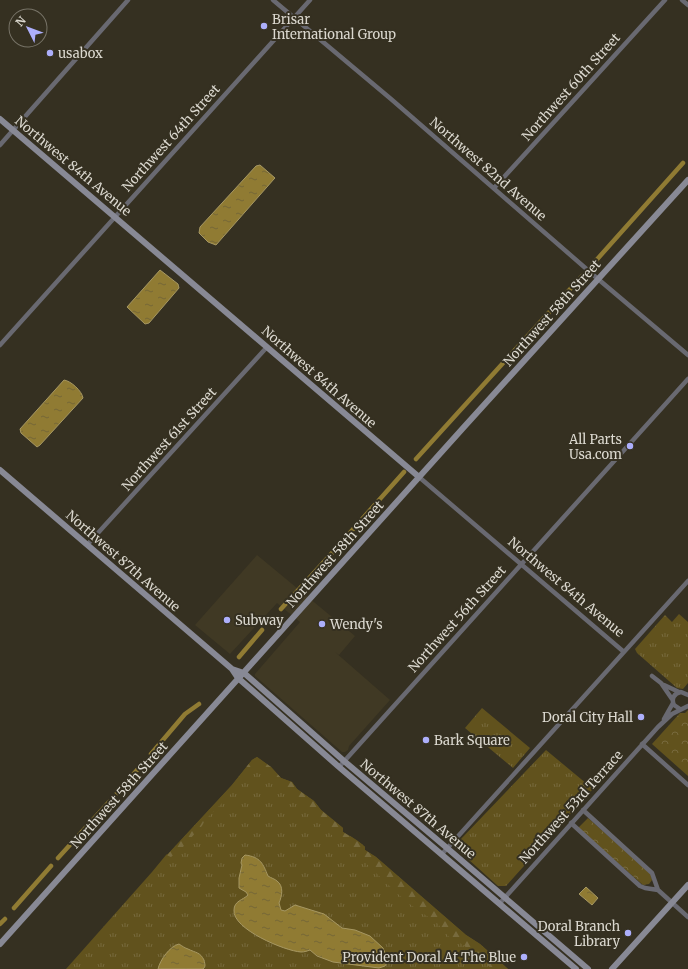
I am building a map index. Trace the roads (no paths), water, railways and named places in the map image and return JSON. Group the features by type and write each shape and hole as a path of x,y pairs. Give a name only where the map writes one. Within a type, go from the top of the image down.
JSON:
{"main road":[{"name":"Northwest 84th Avenue","path":"0,119 116,216 267,348 420,477"},
{"name":"Northwest 58th Street","path":"0,944 688,180"},
{"name":"Northwest 87th Avenue","path":"0,470 232,669 238,678 339,767 576,969"},
{"name":"Northwest 87th Avenue","path":"232,669 244,672 344,761 588,969"},
{"path":"612,969 688,885"}],"street":[{"path":"0,145 128,0"},
{"name":"Northwest 82nd Avenue","path":"274,0 688,355"},
{"name":"Northwest 64th Street","path":"0,344 310,0"},
{"name":"Northwest 60th Street","path":"494,188 665,0"},
{"path":"682,0 688,5"},
{"name":"Northwest 61st Street","path":"87,545 267,348"},
{"name":"Northwest 56th Street","path":"339,767 688,378"},
{"name":"Northwest 84th Avenue","path":"420,477 624,652"},
{"path":"442,854 688,581"},
{"path":"652,676 661,683 685,692"},
{"path":"661,683 675,707 680,710"},
{"name":"Northwest 53rd Terrace","path":"500,903 658,726 669,711 675,695 685,692"},
{"name":"Northwest 53rd Terrace","path":"658,726 672,714 688,706"},
{"path":"642,744 688,785"},
{"path":"583,810 652,873 658,890 688,917"},
{"path":"571,823 640,886 658,890"},
{"path":"645,888 651,885 654,878"}],"water":[{"path":"260,165 275,178 216,245 208,242 199,233 200,227 256,166"},
{"path":"160,270 178,284 179,288 149,323 145,324 127,307"},
{"path":"64,380 70,382 76,387 81,392 83,398 37,447 21,433 20,429"},
{"path":"245,855 258,859 263,865 268,876 281,886 282,891 279,903 281,910 285,911 295,905 324,914 342,928 355,930 370,936 383,948 388,961 385,966 379,968 333,962 317,956 310,950 305,952 293,951 261,938 241,924 236,917 234,907 248,895 239,888 241,863 242,858"},
{"path":"586,887 598,898 592,905 579,894"},
{"path":"179,944 201,955 204,960 205,967 203,969 158,969 166,954 172,947"}],"waterway":[{"path":"592,265 683,163"},
{"path":"416,459 582,276"},
{"path":"339,545 404,472"},
{"path":"281,609 332,553"},
{"path":"239,657 262,630"},
{"path":"151,754 185,714 199,704"},
{"path":"117,793 144,762"},
{"path":"58,858 109,802"},
{"path":"14,908 51,866"},
{"path":"0,924 5,919"}],"place":[{"name":"Brisar International Group","path":"264,26"},
{"name":"usabox","path":"50,53"},
{"name":"All Parts Usa.com","path":"630,446"},
{"name":"Subway","path":"227,620"},
{"name":"Wendy's","path":"322,624"},
{"name":"Doral City Hall","path":"641,717"},
{"name":"Bark Square","path":"426,740"},
{"name":"Doral Branch Library","path":"628,933"},
{"name":"Provident Doral At The Blue","path":"524,957"}]}
